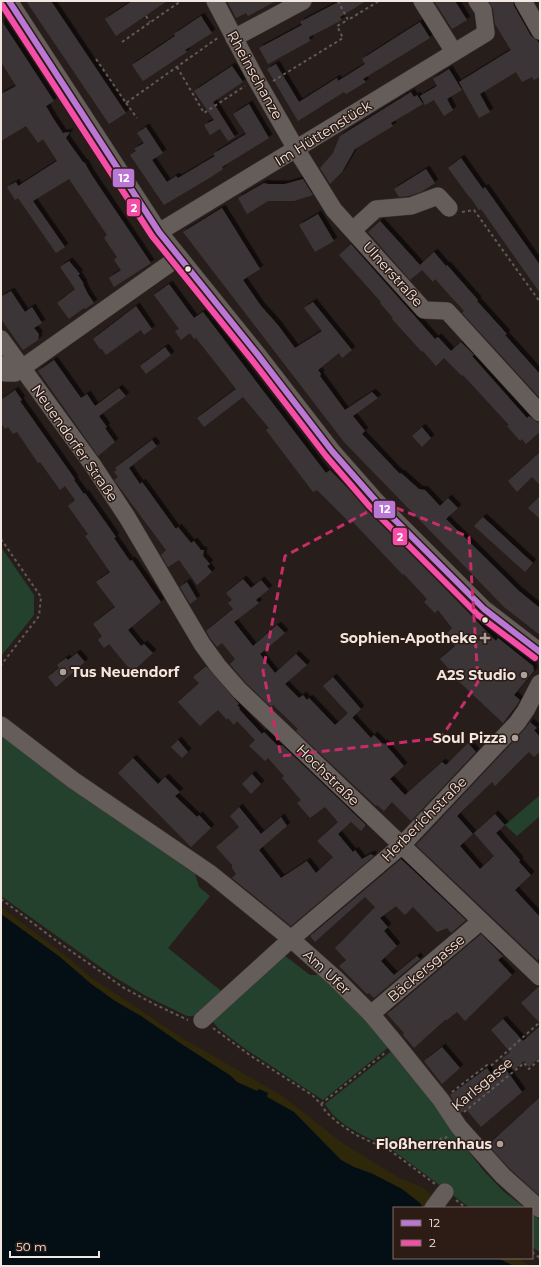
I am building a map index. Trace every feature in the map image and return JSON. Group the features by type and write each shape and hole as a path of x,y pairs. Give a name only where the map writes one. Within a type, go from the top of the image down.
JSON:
{"street":[{"path":"9,1 159,232 258,355 332,451 376,501 484,609 540,652"},
{"name":"Rheinschanze","path":"215,1 258,83 296,150"},
{"path":"232,34 303,1"},
{"path":"422,1 454,52"},
{"name":"Im Hüttenstück","path":"159,232 296,150 486,32 482,10 477,1"},
{"path":"523,1 540,31"},
{"name":"Ulnerstraße","path":"296,150 334,210 424,310 446,311 540,413"},
{"path":"353,230 376,209 411,206 438,196 449,208"},
{"path":"12,369 180,257"},
{"name":"Neuendorfer Straße","path":"1,338 12,369 92,464 146,548"},
{"name":"Hochstraße","path":"146,548 202,644 218,666 239,690 540,977"},
{"name":"Herberichstraße","path":"202,1020 291,939 402,845 517,723 526,710 540,683"},
{"name":"Am Ufer","path":"1,724 73,780 211,874 291,939 335,978 371,1014 441,1100 459,1127 503,1176 538,1204"},
{"name":"Bäckersgasse","path":"371,1014 481,921"},
{"path":"434,1207 445,1192"}],"path":[{"path":"122,42 181,1"},
{"path":"338,1 348,20"},
{"path":"177,67 204,113 343,38 337,26 379,1"},
{"path":"146,16 150,22"},
{"path":"126,103 177,67 232,34"},
{"path":"96,59 137,118"},
{"path":"449,208 455,214 474,210 540,302"},
{"path":"1,539 41,597 39,616 1,665"},
{"path":"1,900 124,988 188,1020 202,1020 251,1056 312,1095 321,1104 326,1112 337,1122 356,1135 391,1152 465,1207"},
{"path":"441,1100 487,1065 492,1064 540,1022"},
{"path":"321,1104 396,1044"},
{"name":"Karlsgasse","path":"454,1120 524,1063 529,1069 540,1059"}],"highlighted area":[{"path":"384,503 469,537 478,682 441,738 281,756 263,671 285,556"}],"green space":[{"path":"1,547 34,595 34,615 1,656"},
{"path":"1,733 77,791 195,874 199,887 210,896 168,948 221,991 202,1012 193,1016 187,1016 146,996 113,976 1,896"},
{"path":"540,795 540,816 517,836 505,825"},
{"path":"284,955 310,975 323,975 390,1046 323,1100 247,1050 219,1029 212,1019"},
{"path":"393,1050 483,1170 503,1191 524,1207 469,1207 390,1148 345,1125 333,1115 325,1104"},
{"path":"533,1214 540,1220 540,1252 533,1248"}],"sand":[{"path":"1,907 70,959 89,976 182,1038 284,1097 341,1142 399,1178 422,1187 446,1207 422,1207 421,1204 402,1189 341,1160 294,1112 257,1091 237,1082 231,1076 141,1016 115,1001 90,983 60,957 1,914"},
{"path":"499,1259 520,1259 530,1266 514,1266"}],"shaded area":[{"path":"1,914 60,957 90,983 115,1001 141,1016 231,1076 237,1082 257,1091 259,1089 268,1093 267,1097 294,1112 341,1160 402,1189 421,1204 422,1207 393,1207 393,1259 499,1259 514,1266 1,1266"}],"building":[{"path":"26,1 51,1 126,113 109,124"},
{"path":"132,1 167,1 116,36 105,19"},
{"path":"227,1 276,1 248,16 246,13 236,18"},
{"path":"340,1 366,1 340,17 342,20 309,37 310,41 268,64 259,48 302,25 300,22"},
{"path":"434,1 455,1 467,20 452,29"},
{"path":"489,1 513,1 514,6 531,36 537,40 540,45 540,77 534,80 532,77 522,82 516,72 480,94 490,112 479,118 459,82 511,50 495,24 493,9"},
{"path":"201,16 212,33 185,50 187,52 143,81 132,65 175,36 174,34"},
{"path":"1,20 54,101 46,106 53,118 63,133 70,132 66,138 85,163 151,263 114,287 109,278 121,270 114,260 117,257 104,238 107,235 69,179 33,201 65,247 56,253 18,198 15,200 7,187 16,182 18,186 57,161 43,139 38,143 26,126 1,141 1,94 16,86 1,62"},
{"path":"420,22 430,38 363,79 366,82 346,94 344,92 298,121 267,69 276,64 299,102 337,78 338,81 365,64 362,59"},
{"path":"232,66 243,82 213,102 235,137 228,141 220,129 210,135 204,125 214,120 194,91"},
{"path":"449,69 462,90 447,99 453,110 444,116 434,100 425,105 420,96 437,86 433,79"},
{"path":"411,92 414,97 417,95 423,104 391,123 393,126 355,149 342,172 330,184 320,168 333,153 340,136"},
{"path":"249,104 269,138 222,167 223,169 211,177 164,205 130,155 136,151 134,149 144,143 137,133 146,127 163,153 152,160 167,182 176,176 178,178 215,156 213,154 246,134 233,114"},
{"path":"461,158 483,189 485,187 540,265 540,293 481,209 479,210 448,168"},
{"path":"426,169 435,183 421,192 409,196 399,197 394,189"},
{"path":"303,179 313,195 294,201 268,201 247,214 238,198 264,183 285,184"},
{"path":"222,208 260,269 243,280 261,306 278,325 295,348 322,331 304,308 313,302 352,350 342,358 339,353 318,370 321,374 320,376 345,410 372,392 378,398 353,416 365,431 362,434 400,474 401,473 419,489 425,490 440,506 448,498 458,508 446,519 519,591 540,608 540,635 504,607 344,442 183,232"},
{"path":"318,214 334,241 315,252 299,225"},
{"path":"380,221 420,265 434,252 446,266 447,265 507,334 505,335 540,374 540,398 462,313 464,311 435,279 433,282 422,270 410,280 368,232"},
{"path":"351,244 435,339 438,337 451,351 461,342 474,355 472,356 527,418 529,416 540,423 540,432 526,444 522,439 520,441 507,426 509,425 463,375 462,376 444,358 436,366 392,319 393,318 380,303 381,302 339,255"},
{"path":"69,261 80,274 78,275 94,303 69,319 57,303 75,289 60,267"},
{"path":"169,284 194,318 203,312 326,473 330,470 496,641 498,638 533,666 534,671 514,695 520,700 503,723 455,678 456,677 440,659 455,646 445,635 452,628 438,610 435,613 424,602 427,599 353,522 351,524 317,490 313,492 266,430 269,428 243,397 204,427 197,418 236,389 196,338 194,339 190,333 181,340 175,331 179,329 154,295"},
{"path":"11,291 25,312 32,307 42,323 34,328 39,334 38,340 23,350 1,319 1,297"},
{"path":"136,306 152,329 144,335 141,330 106,355 93,339"},
{"path":"165,347 171,355 146,374 140,366"},
{"path":"54,360 81,398 87,394 95,406 119,388 126,396 99,416 115,442 98,456 38,371"},
{"path":"15,390 22,400 20,401 75,479 74,480 116,537 114,538 130,561 132,560 161,602 128,630 141,646 144,644 153,653 132,672 109,644 104,648 98,640 102,636 93,624 115,607 96,582 110,572 85,536 88,534 68,506 75,500 65,486 60,490 40,462 38,463 17,432 13,434 8,427 5,429 1,423 1,400"},
{"path":"422,427 431,438 422,447 412,436"},
{"path":"152,440 157,446 129,468 140,484 142,482 176,529 178,527 191,543 194,541 201,550 204,550 203,556 210,564 207,566 212,572 197,585 179,560 168,567 161,555 166,550 114,480 118,477 114,472 117,470 115,468"},
{"path":"540,452 540,485 532,477 517,492 508,481"},
{"path":"540,496 540,519 528,508"},
{"path":"483,517 533,563 525,572 474,526"},
{"path":"243,579 251,588 261,580 269,589 256,600 259,603 234,622 253,646 277,625 285,633 260,654 275,673 296,654 307,665 285,684 299,698 303,695 307,700 309,698 335,725 348,713 371,738 374,735 383,744 384,743 404,766 390,779 405,795 442,762 446,765 468,743 476,752 411,821 392,802 384,811 377,805 376,806 296,731 298,729 273,705 271,707 246,683 230,664 235,659 222,643 217,647 210,638 206,631 233,609 228,603 232,600 226,593"},
{"path":"187,582 197,599 190,604 180,587"},
{"name":"Tus Neuendorf","path":"77,653 85,662 56,687 48,677 59,668 57,665 66,658 68,660"},
{"path":"206,666 239,704 237,705 240,708 239,709 262,734 264,732 279,747 282,745 366,825 361,831 351,822 338,834 353,852 355,850 362,859 371,854 374,856 291,926 232,878 236,874 232,868 232,865 216,847 239,827 230,816 239,807 261,834 281,817 287,826 259,850 281,878 307,861 316,873 333,857 317,841 338,822 325,807 310,818 297,803 301,800 282,778 284,776 268,758 265,761 249,746 255,740 237,721 234,725 218,710 200,726 178,702 199,683 193,677"},
{"path":"333,677 361,709 352,718 323,686"},
{"path":"530,722 537,728 534,730 540,737 540,752 534,757 529,752 495,786 492,782 457,816 473,834 460,846 480,869 494,856 474,833 495,814 505,825 496,833 531,875 515,890 540,917 540,957 537,960 416,845"},
{"path":"178,740 188,752 182,758 171,747"},
{"path":"133,758 158,784 165,777 180,792 175,796 197,817 199,815 211,828 191,847 118,773"},
{"path":"252,774 261,784 251,794 242,784"},
{"path":"401,859 466,920 451,933 447,928 437,932 413,907 405,915 396,906 380,918 388,927 384,931 397,946 381,961 394,975 417,956 420,959 374,998 369,993 367,994 339,966 346,960 335,948 375,907 365,897 315,942 310,936"},
{"path":"481,934 503,956 498,960 512,975 465,1021 457,1012 445,1020 414,1048 403,1035 404,1033 387,1014"},
{"path":"538,987 540,987 540,1023 521,1003"},
{"path":"503,1019 523,1041 540,1026 540,1057 529,1067 524,1061 514,1070 502,1059 510,1052 491,1030"},
{"path":"442,1047 460,1068 442,1084 424,1061"},
{"path":"487,1068 493,1077 505,1068 522,1092 481,1127 466,1109 461,1113 450,1095"},
{"path":"540,1097 540,1196 510,1169 488,1145"}],"transit line":[{"name":"12","path":"9,1 159,232 258,355 332,451 376,501 484,609 540,652"},
{"name":"2","path":"2,5 152,236 252,360 326,456 370,507 478,615 535,658"}],"place":[{"name":"Sophien-Apotheke","path":"485,638"},
{"name":"Tus Neuendorf","path":"63,672"},
{"name":"A2S Studio","path":"524,675"},
{"name":"Soul Pizza","path":"515,738"},
{"name":"Floßherrenhaus","path":"500,1144"}]}
